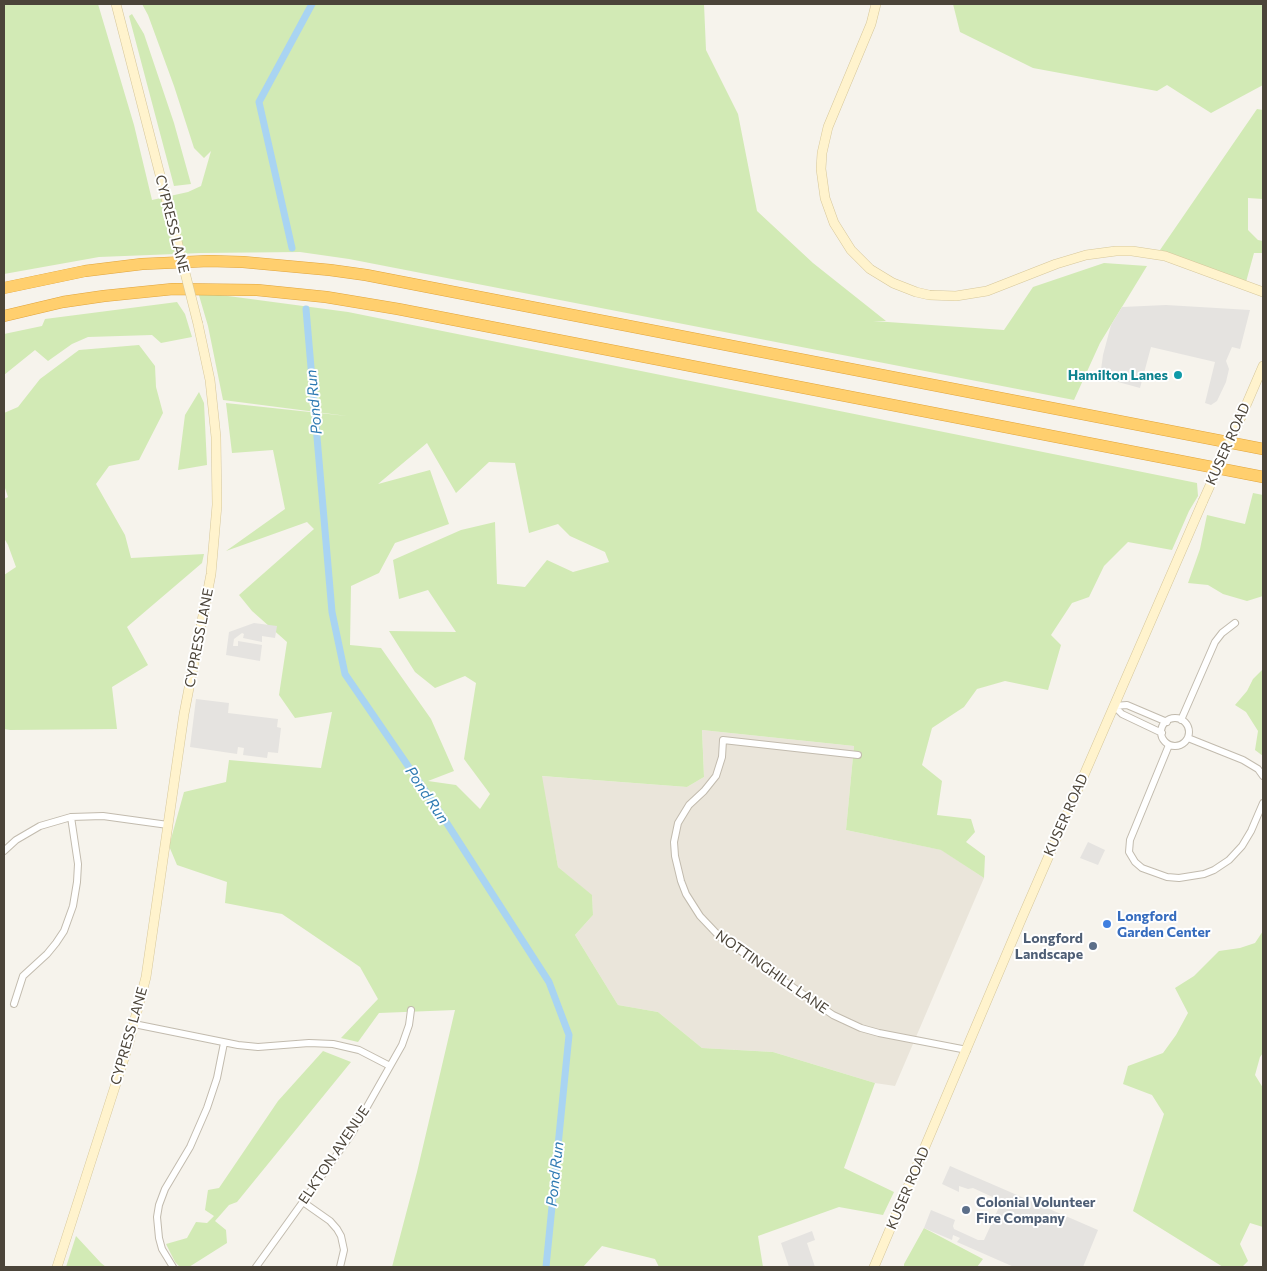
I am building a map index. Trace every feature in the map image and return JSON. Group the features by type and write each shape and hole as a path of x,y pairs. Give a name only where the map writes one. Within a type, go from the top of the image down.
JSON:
{"highway":[{"path":"4,288 85,271 142,264 209,261 243,262 330,270 366,275 1263,450"},
{"path":"4,316 63,302 173,289 257,290 326,296 1263,477"}],"street":[{"name":"CYPRESS LANE","path":"57,1267 134,1024 146,977 185,710 211,574 216,522 218,471 210,380 198,324 116,4"},
{"path":"876,4 871,24 828,127 822,153 821,169 825,198 834,223 851,250 870,269 893,283 916,292 929,295 956,296 987,291 1056,264 1086,255 1132,251 1165,256 1263,292"},
{"name":"KUSER ROAD","path":"874,1267 967,1050 1020,920 1263,366"},
{"path":"1182,720 1215,642 1222,633 1235,623"},
{"path":"1114,706 1127,705 1167,722"},
{"path":"1114,706 1122,714 1162,733"},
{"path":"1174,719 1182,720 1189,729 1188,738 1180,745 1169,745 1164,740 1163,727 1167,722 1174,719"},
{"path":"1188,738 1243,760 1258,769 1263,776"},
{"name":"NOTTINGHILL LANE","path":"858,755 723,740 722,757 716,776 689,805 678,823 674,842 681,881 686,894 700,916 719,936 832,1015 861,1028 879,1033 967,1050"},
{"path":"1169,745 1130,840 1129,852 1135,862 1142,868 1168,877 1179,878 1204,874 1214,870 1235,854 1242,846 1251,831 1263,803"},
{"path":"4,849 40,826 71,817 98,816 168,826"},
{"path":"14,1004 23,976 56,943 64,931 73,906 78,882 78,864 71,817"},
{"name":"ELKTON AVENUE","path":"256,1267 351,1135 406,1034 411,1010"},
{"path":"134,1024 224,1043 258,1047 314,1043 333,1044 359,1050 390,1066"},
{"path":"172,1267 162,1249 159,1238 157,1217 159,1206 165,1189 190,1147 207,1108 217,1078 224,1043"},
{"path":"303,1202 330,1221 341,1236 344,1250 340,1267"}],"shaded area":[{"path":"1166,305 1250,310 1240,349 1232,347 1226,361 1229,369 1226,382 1217,401 1211,405 1205,403 1215,362 1151,347 1140,388 1100,377 1103,355 1111,325 1122,307"},
{"path":"254,623 277,626 275,638 262,636 262,642 243,638 244,634 242,633 234,639 233,646 238,646 238,641 262,645 260,661 226,655 229,632"},
{"path":"196,699 229,703 228,713 278,719 277,727 281,728 278,753 268,752 267,758 243,755 244,748 238,747 237,754 190,747"},
{"path":"702,730 854,746 846,830 942,850 984,878 895,1086 875,1083 773,1052 702,1048 658,1012 618,1005 575,935 593,915 592,896 558,867 541,776 687,787 704,777"},
{"path":"1088,842 1105,850 1098,865 1080,858"},
{"path":"950,1166 1098,1230 1083,1267 1014,1267 957,1242 960,1238 953,1235 952,1240 924,1228 931,1210 955,1220 954,1229 978,1240 984,1240 1000,1205 999,1200 973,1188 968,1189 959,1186 959,1192 942,1184"},
{"path":"812,1231 815,1240 807,1243 815,1267 789,1267 781,1243"}],"green space":[{"path":"4,4 98,4 134,125 152,200 188,192 201,186 211,151 204,158 194,148 174,86 148,15 142,4 704,4 706,50 738,114 757,211 813,263 886,321 873,321 1004,330 1033,287 1104,263 1147,266 1100,343 1074,400 349,259 300,252 99,257 4,274"},
{"path":"953,4 1263,4 1263,85 1211,113 1167,85 1157,91 1033,68 960,32"},
{"path":"132,14 144,34 174,123 191,184 174,186 129,16"},
{"path":"1257,109 1263,110 1263,199 1248,198 1248,230 1258,240 1263,241 1263,253 1254,253 1246,282 1160,250"},
{"path":"198,292 348,312 1197,483 1198,496 1189,511 1172,550 1128,542 1104,566 1089,597 1072,603 1051,635 1061,645 1048,690 1005,681 977,689 964,707 932,728 922,765 942,781 937,815 971,819 975,832 966,842 985,856 984,878 941,850 846,830 854,746 702,730 704,777 687,787 542,776 558,867 592,895 593,915 575,935 618,1005 658,1012 702,1048 773,1052 875,1083 844,1168 894,1192 883,1215 839,1207 758,1236 763,1267 659,1267 655,1259 602,1246 583,1267 392,1267 417,1172 455,1010 379,1013 358,1042 341,1038 378,999 360,967 282,914 225,903 227,882 177,865 169,846 184,792 226,782 229,760 321,768 332,712 295,718 279,695 287,642 252,611 239,595 314,529 307,522 226,551 285,509 273,450 232,453 226,403 347,416 223,400 208,326","holes":["427,443 456,493 489,462 515,463 529,533 558,524 570,536 605,552 609,562 573,572 547,560 525,587 497,584 495,522 461,530 393,560 399,599 428,590 456,632 389,631 415,672 435,688 465,676 476,683 464,759 490,794 480,809 456,785 428,781 454,771 431,719 381,648 350,645 351,586 379,573 395,543 449,524 430,470 378,484"]},
{"path":"177,302 185,314 192,337 161,343 152,335 88,337 72,344 48,361 35,350 4,375 4,334 42,326 45,319"},
{"path":"139,345 155,366 156,387 163,413 139,460 109,466 96,484 125,535 131,558 204,554 202,563 127,627 148,665 112,687 117,729 4,729 4,575 16,567 4,538 4,499 8,497 4,485 4,413 18,407 40,379 79,350"},
{"path":"199,392 204,403 207,465 178,470 185,415"},
{"path":"1253,493 1263,495 1263,596 1247,601 1223,594 1208,585 1188,583 1200,549 1207,515 1245,524"},
{"path":"1263,669 1263,756 1255,750 1258,731 1246,712 1235,705 1247,691 1253,679"},
{"path":"1263,931 1263,1053 1255,1075 1263,1088 1263,1227 1250,1223 1240,1244 1248,1261 1242,1267 1223,1267 1133,1211 1164,1114 1152,1095 1123,1084 1128,1066 1163,1053 1188,1013 1175,988 1194,976 1219,951 1240,948 1255,943"},
{"path":"323,1051 351,1062 237,1202 229,1205 215,1221 226,1230 227,1243 189,1267 180,1267 175,1262 166,1244 187,1238 196,1222 207,1223 214,1216 205,1210 208,1190 219,1188 278,1101"},
{"path":"924,1228 983,1259 977,1267 904,1267"},
{"path":"76,1236 101,1263 106,1267 66,1267"}],"waterway":[{"name":"Pond Run","path":"292,248 259,102 312,4"},
{"name":"Pond Run","path":"306,309 332,612 345,674 439,811 549,982 569,1035 546,1267"}],"place":[{"name":"Hamilton Lanes","path":"1178,375"},
{"name":"Longford Garden Center","path":"1107,924"},
{"name":"Longford Landscape","path":"1093,946"},
{"name":"Colonial Volunteer Fire Company","path":"966,1210"}]}
